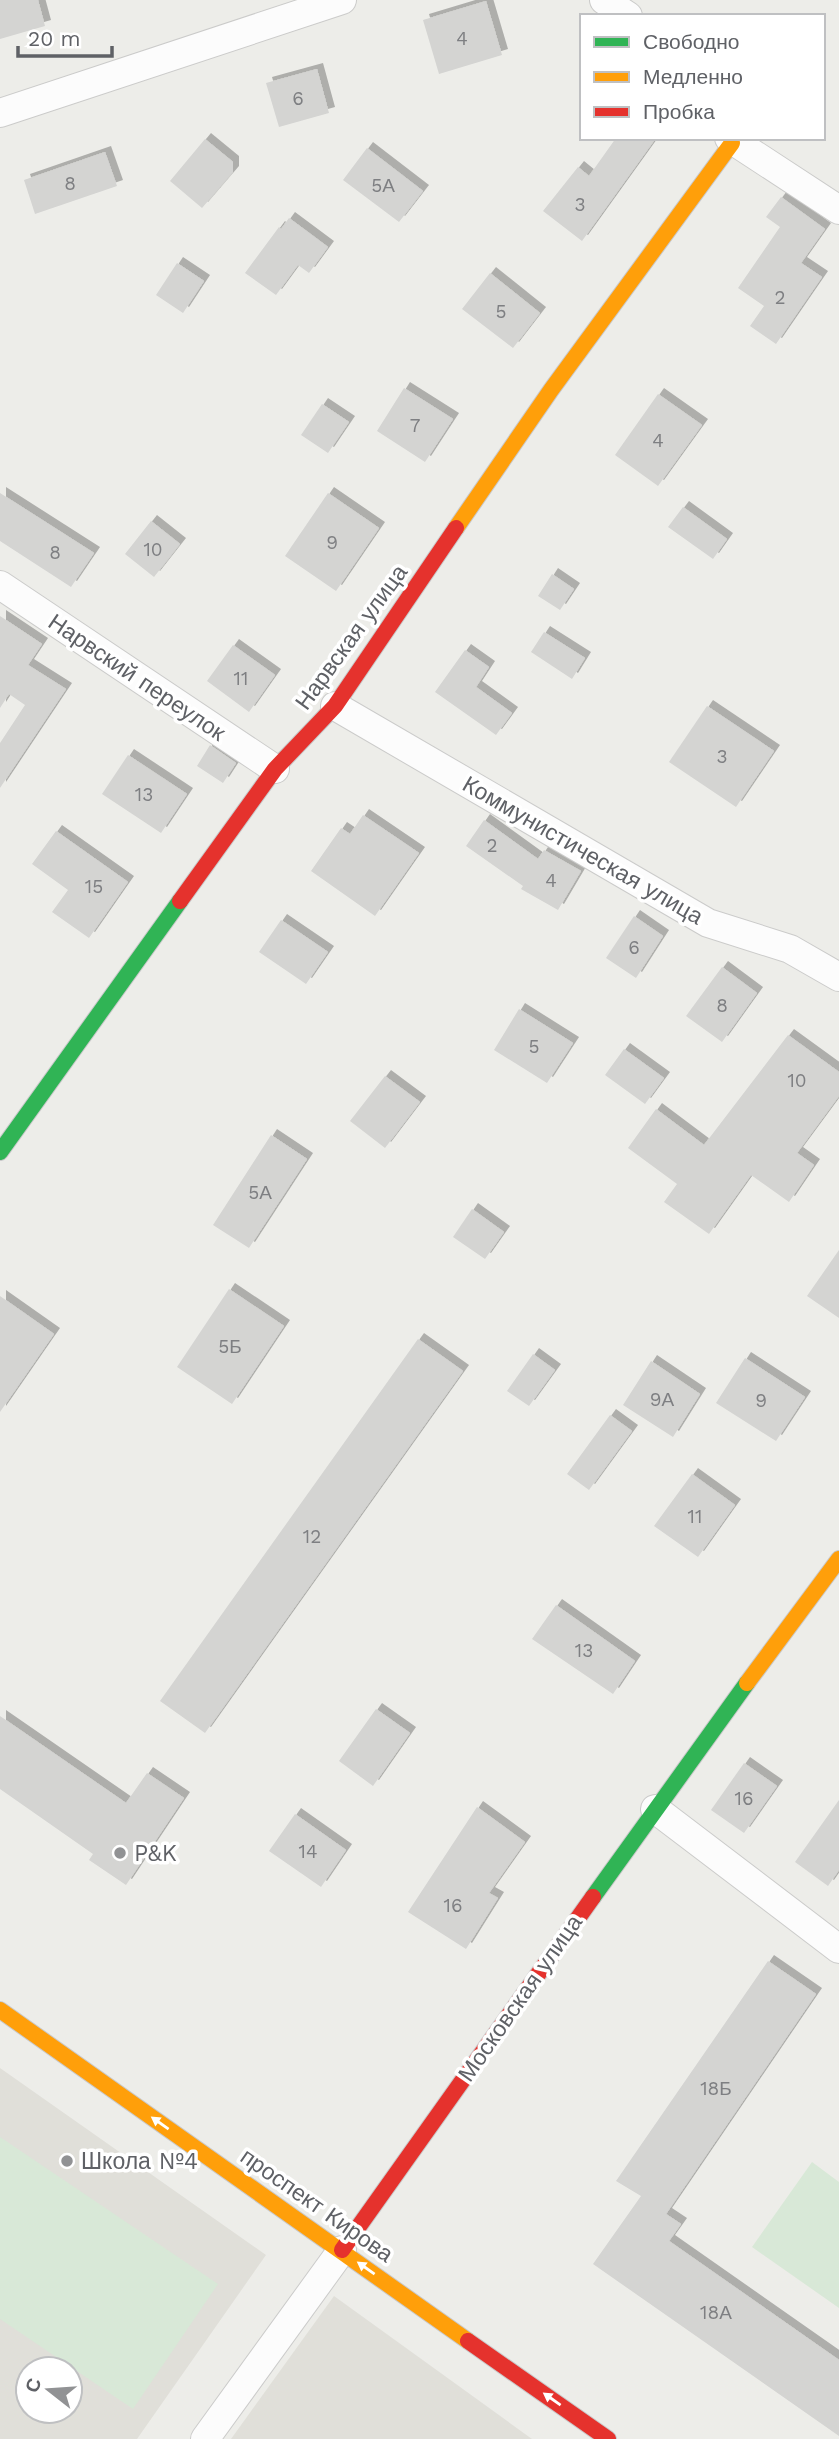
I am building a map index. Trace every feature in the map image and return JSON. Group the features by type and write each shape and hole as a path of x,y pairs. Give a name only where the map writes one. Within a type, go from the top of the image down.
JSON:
{"street":[{"path":"0,113 342,0"},
{"path":"604,0 625,14"},
{"path":"731,140 839,210"},
{"name":"Нарвская улица","path":"0,1152 275,769 335,706 551,390 731,140"},
{"name":"Нарвский переулок","path":"0,585 275,769"},
{"name":"Коммунистическая улица","path":"335,706 708,923 790,949 839,977"},
{"name":"Московская улица","path":"205,2439 654,1809 839,1559"},
{"path":"654,1809 839,1949"},
{"name":"проспект Кирова","path":"0,2010 608,2439"}],"shaded area":[{"name":"Школа №4","path":"0,2068 266,2255 137,2439 0,2439"},
{"path":"334,2296 532,2439 231,2439"}],"green space":[{"path":"0,2137 218,2284 133,2409 84,2376 84,2355 53,2355 0,2319"},
{"path":"812,2162 839,2182 839,2308 752,2247"}],"building":[{"path":"0,0 38,0 45,26 0,39"},
{"path":"486,1 502,55 439,74 423,20"},
{"path":"317,69 329,113 279,127 266,83"},
{"path":"205,139 233,162 233,172 202,208 170,181"},
{"path":"615,140 655,140 582,241 543,211 578,167 589,176"},
{"path":"367,148 423,191 399,222 343,180"},
{"path":"105,152 117,186 35,214 24,180"},
{"path":"781,197 825,229 801,263 822,277 776,344 750,326 764,306 738,288 780,227 766,217"},
{"path":"289,218 328,247 309,273 298,265 276,295 245,273 279,227 281,229"},
{"path":"177,263 204,281 183,313 156,295"},
{"path":"490,273 540,313 513,348 462,309"},
{"path":"404,388 453,419 425,462 377,431"},
{"path":"658,394 702,425 658,486 615,455"},
{"path":"322,404 349,422 328,453 301,435"},
{"path":"0,493 94,553 71,587 0,541"},
{"path":"328,493 379,528 336,591 285,556"},
{"path":"683,507 727,539 713,559 668,527"},
{"path":"151,521 180,544 154,577 125,554"},
{"path":"552,574 574,589 560,610 538,596"},
{"path":"0,616 42,644 28,665 66,689 0,788 0,743 25,705 9,694 0,708"},
{"path":"544,632 585,658 572,679 531,652"},
{"path":"233,645 275,675 249,712 207,681"},
{"path":"465,650 489,667 476,687 512,713 496,735 435,692"},
{"path":"707,706 774,751 736,807 669,762"},
{"path":"210,745 236,763 223,783 197,766"},
{"path":"128,755 187,794 161,833 102,794"},
{"path":"363,815 419,853 375,916 311,871 341,828 350,834"},
{"path":"484,820 538,859 544,850 581,871 558,910 521,889 523,886 466,846"},
{"path":"56,831 128,882 89,938 52,912 68,890 32,864"},
{"path":"634,916 663,936 636,978 606,958"},
{"path":"281,920 328,952 306,984 259,952"},
{"path":"722,967 757,993 722,1042 686,1016"},
{"path":"519,1009 573,1043 547,1083 494,1050"},
{"path":"788,1035 839,1072 839,1096 797,1153 814,1165 789,1202 751,1175 709,1234 664,1202 677,1184 628,1148 656,1109 704,1145"},
{"path":"624,1049 664,1078 645,1104 605,1075"},
{"path":"385,1076 420,1102 385,1148 350,1121"},
{"path":"271,1135 307,1159 249,1248 213,1225"},
{"path":"472,1209 504,1232 485,1259 453,1237"},
{"path":"839,1250 839,1318 807,1296"},
{"path":"229,1289 284,1326 232,1404 177,1367"},
{"path":"0,1296 54,1334 0,1412"},
{"path":"418,1339 463,1371 205,1733 160,1701"},
{"path":"533,1354 555,1370 529,1406 507,1391"},
{"path":"745,1358 805,1397 776,1441 716,1403"},
{"path":"651,1361 700,1394 673,1437 623,1405"},
{"path":"610,1415 632,1431 589,1490 567,1474"},
{"path":"692,1474 735,1505 698,1557 654,1526"},
{"path":"556,1605 635,1661 613,1694 532,1639"},
{"path":"376,1709 410,1733 373,1786 339,1761"},
{"path":"0,1716 126,1803 147,1773 184,1798 126,1885 89,1860 93,1854 0,1789"},
{"path":"744,1763 777,1786 744,1833 711,1810"},
{"path":"839,1800 839,1870 828,1886 795,1862"},
{"path":"477,1807 525,1842 489,1893 498,1898 466,1949 408,1912"},
{"path":"295,1814 346,1850 321,1887 269,1851"},
{"path":"768,1961 816,1994 666,2214 681,2224 669,2241 839,2360 839,2436 593,2264 641,2196 616,2181"}],"traffic: fast":[{"path":"0,1152 180,901"},
{"path":"593,1897 747,1683"}],"traffic: slow":[{"path":"456,528 551,390 732,143"},
{"path":"747,1683 839,1559"},
{"path":"0,2010 468,2341"}],"traffic: jam":[{"path":"180,901 275,769 335,706 456,528"},
{"path":"342,2250 593,1897"},
{"path":"468,2341 608,2439"}],"place":[{"name":"P&K","path":"120,1853"},
{"name":"Школа №4","path":"67,2161"}]}
